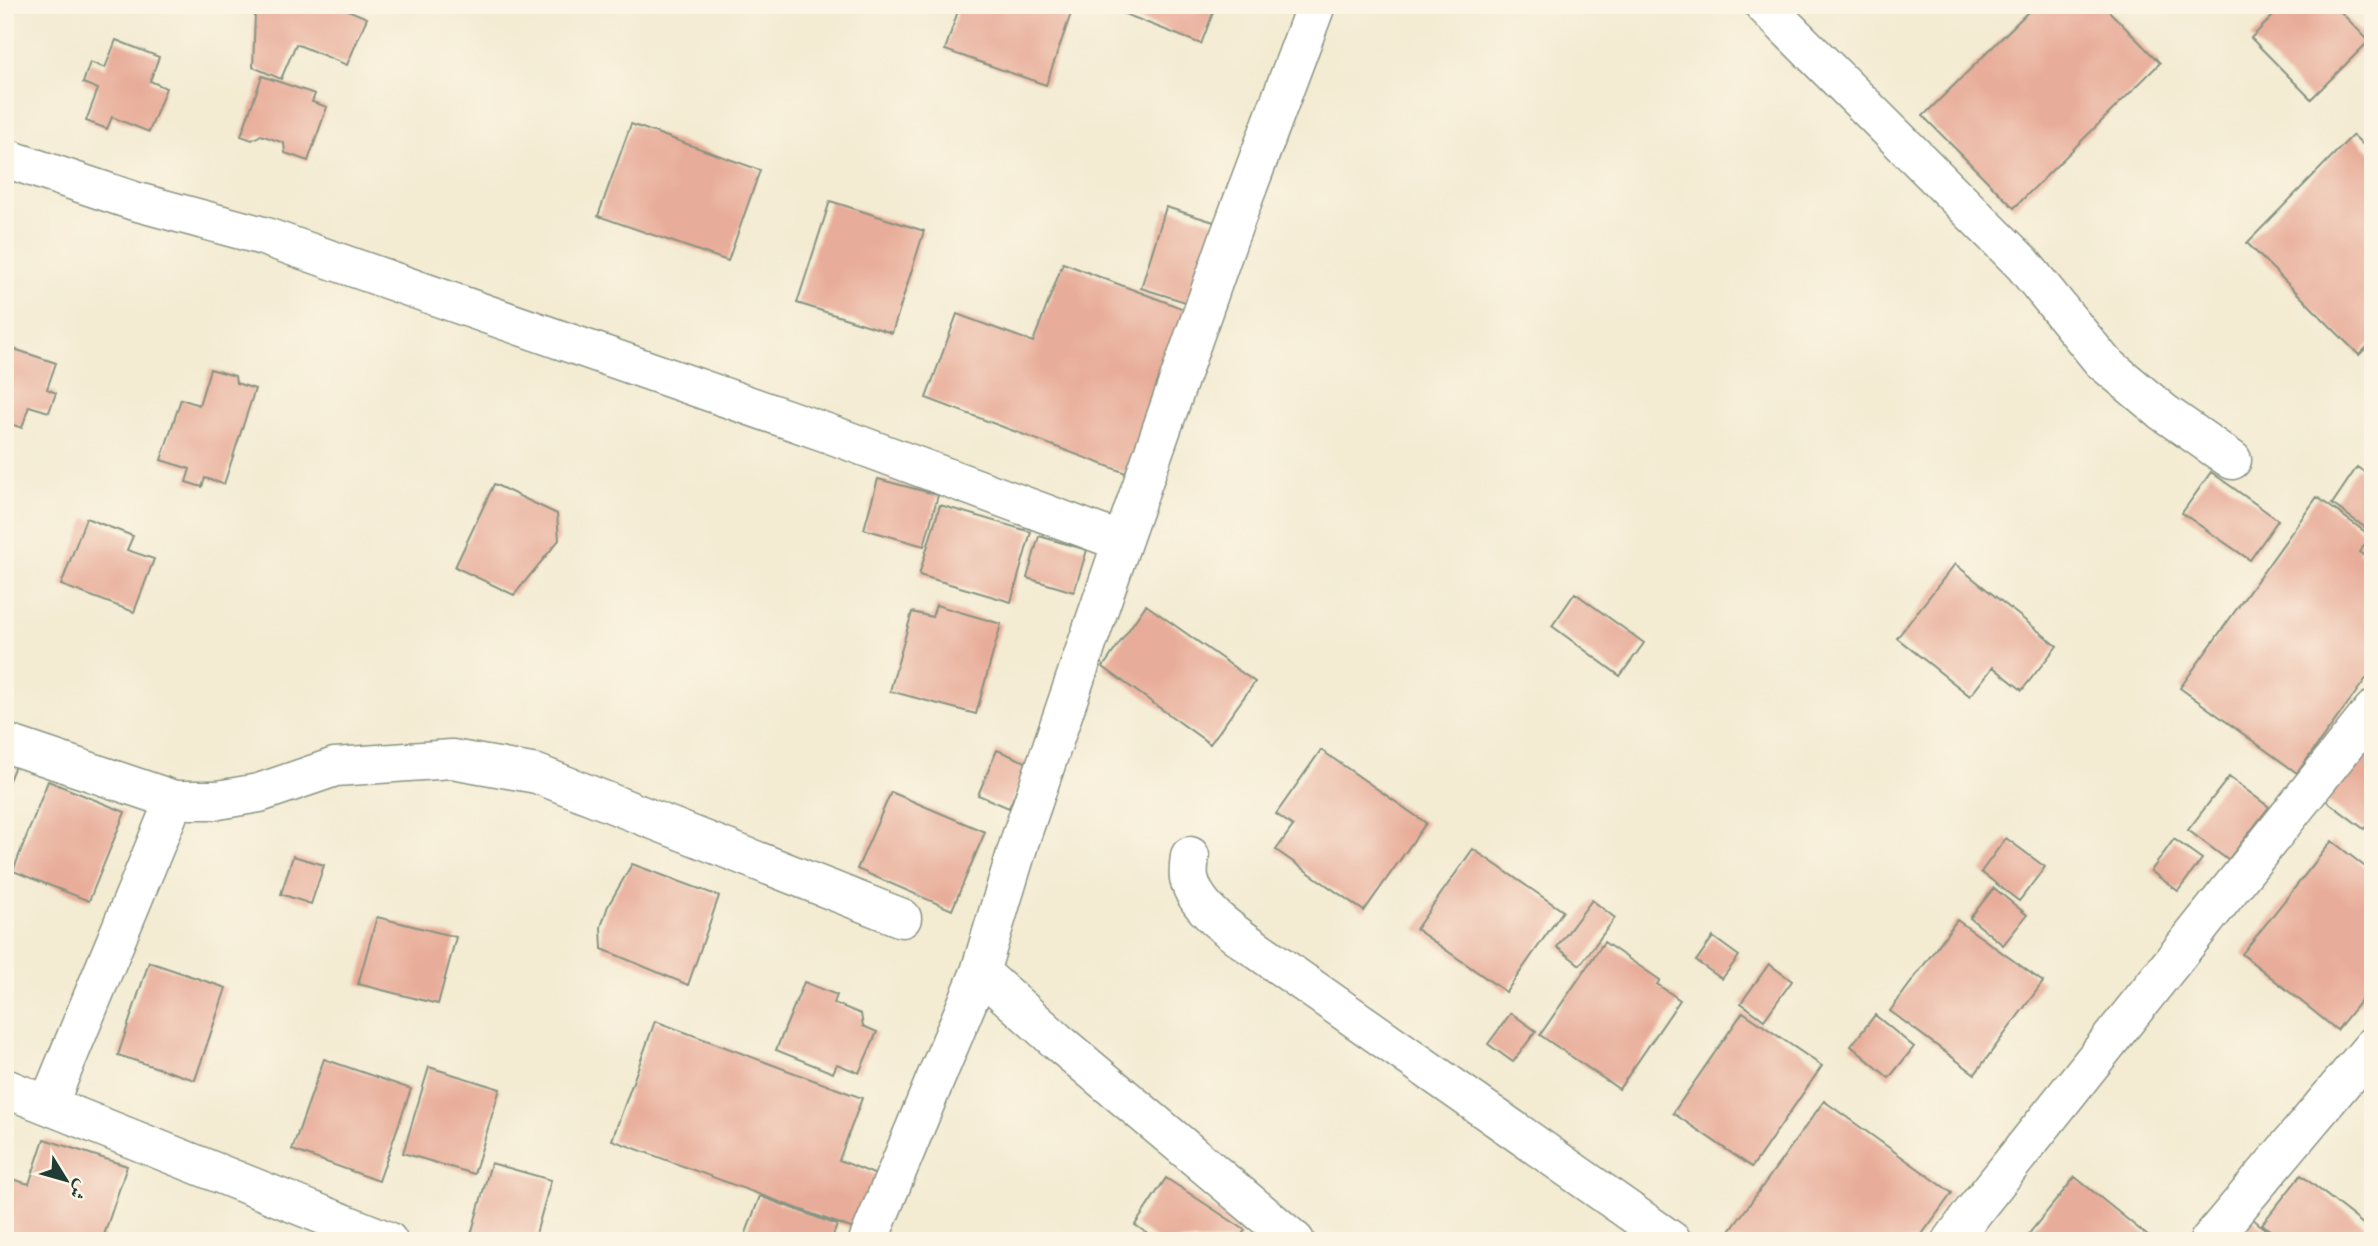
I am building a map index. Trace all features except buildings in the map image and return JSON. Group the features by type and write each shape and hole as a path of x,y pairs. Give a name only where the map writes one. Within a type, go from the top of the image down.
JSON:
{"street":[{"path":"868,1241 980,972 1021,837 1122,542 1228,240 1315,5"},
{"path":"1764,5 2023,264 2102,361 2162,412 2232,460"},
{"path":"5,158 134,201 263,236 830,434 1122,542"},
{"path":"1952,1241 2373,710"},
{"path":"5,743 174,800 218,800 259,793 335,767 452,759 537,774 902,918"},
{"path":"48,1105 174,800"},
{"path":"1189,856 1189,878 1198,900 1218,920 1672,1241"},
{"path":"980,972 1057,1041 1295,1241"},
{"path":"2209,1241 2373,1046"},
{"path":"5,1088 388,1241"}]}
